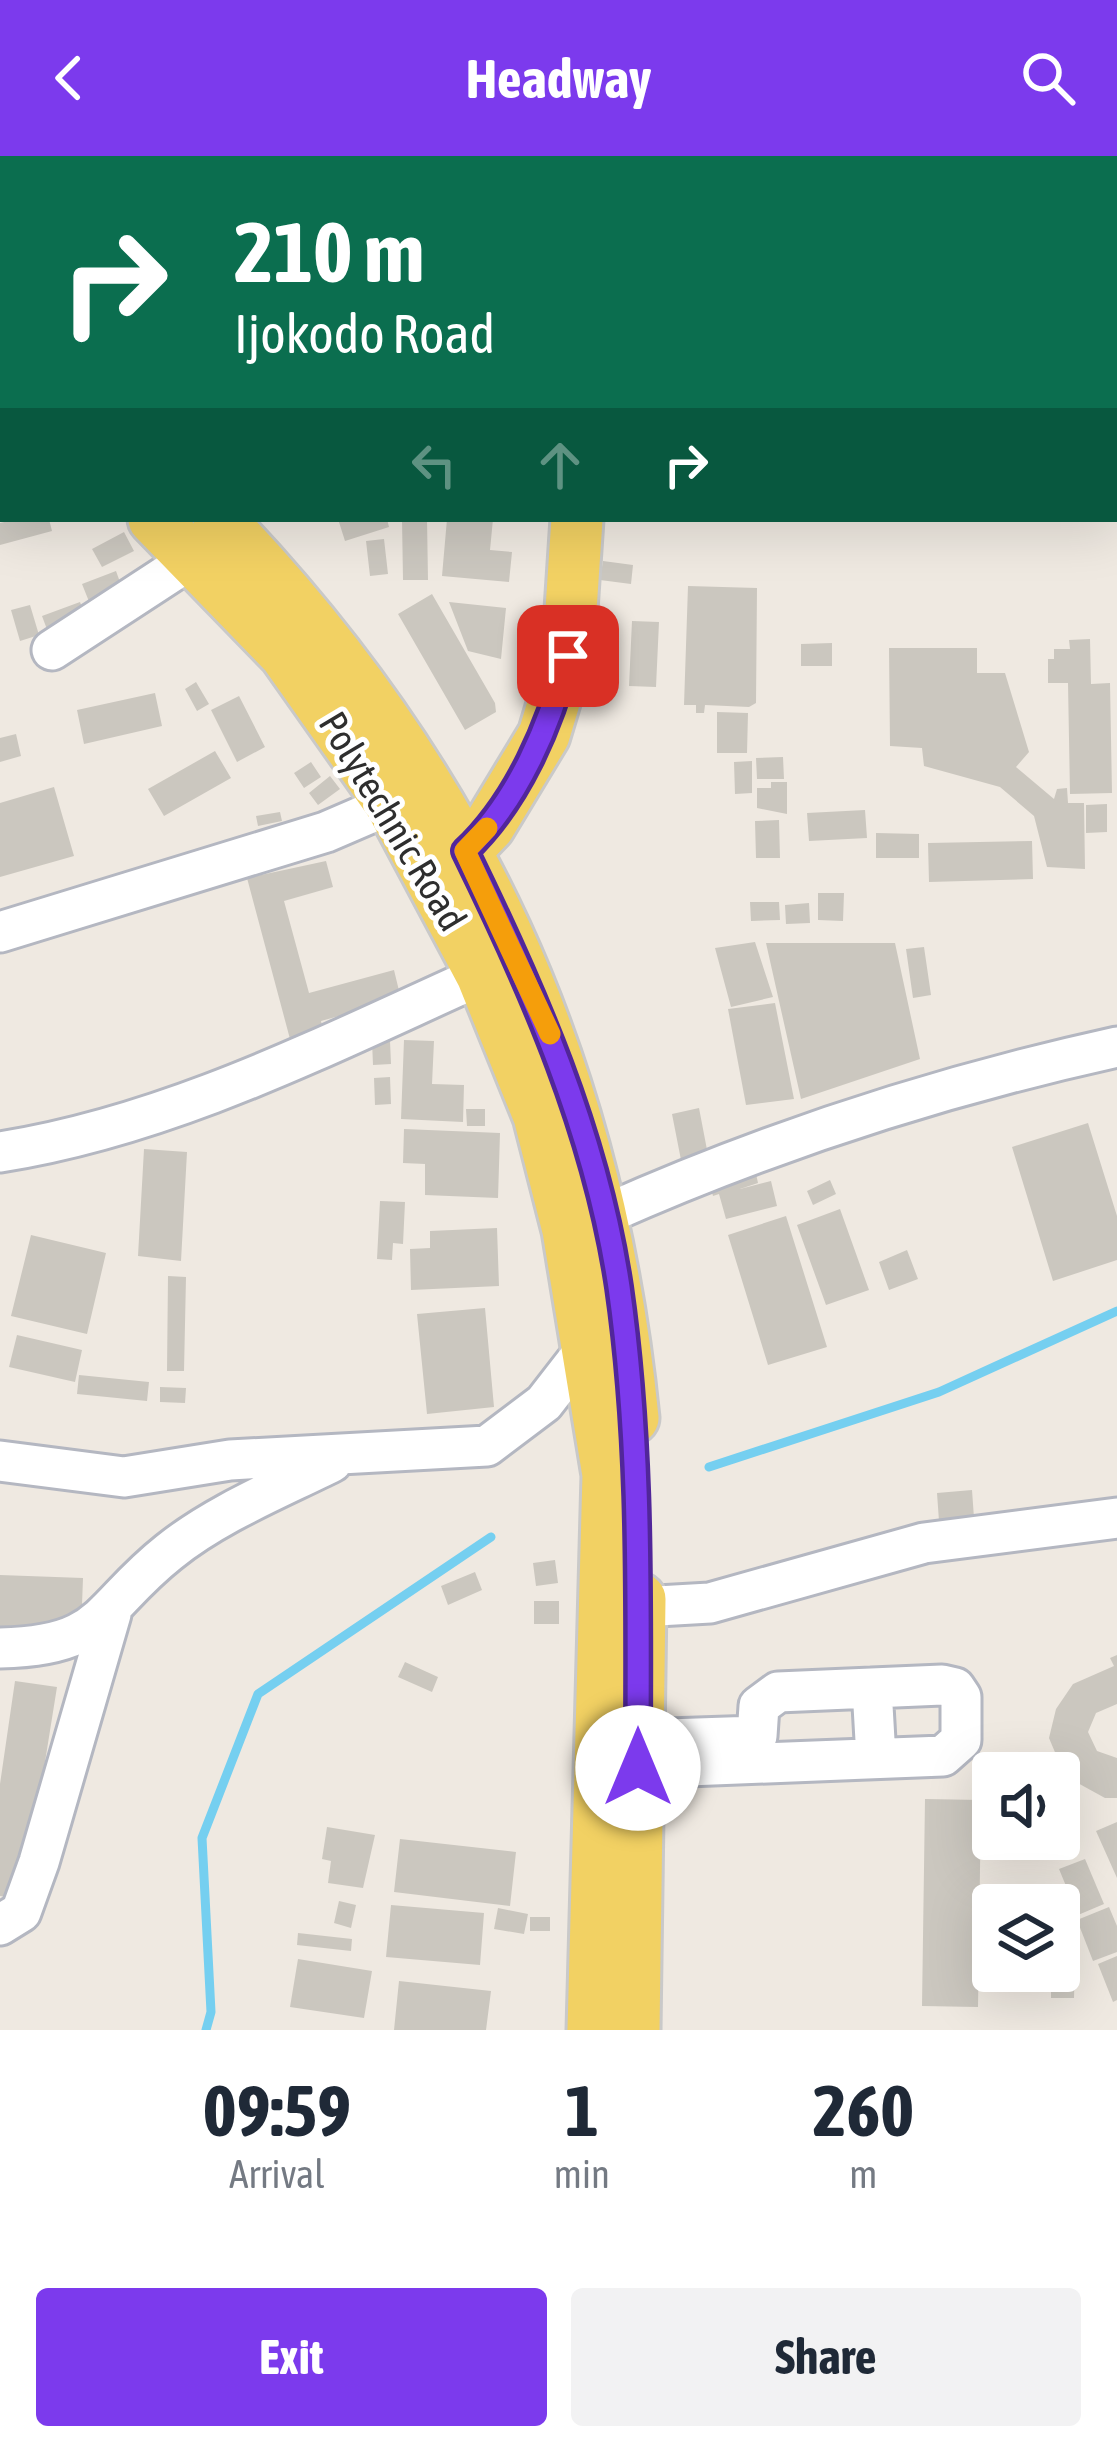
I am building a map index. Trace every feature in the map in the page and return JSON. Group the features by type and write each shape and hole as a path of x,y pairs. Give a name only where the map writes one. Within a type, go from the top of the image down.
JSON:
{"main road":[{"name":"Polytechnic Road","path":"162,522 206,539 310,686 427,834 554,1044 604,1215 618,1284 637,1458 640,1607 634,2030"},
{"path":"427,834 488,826 544,734 568,656 577,522"},
{"name":"Polytechnic Road","path":"427,834 539,1116 589,1345 608,1475 593,2030"}],"street":[{"path":"52,650 206,539"},
{"path":"0,932 326,832 427,834"},
{"path":"0,1152 126,1126 254,1077 482,974"},
{"path":"604,1215 722,1162 965,1081 1117,1047"},
{"path":"0,1461 124,1477 230,1460 487,1446 544,1402 589,1345"},
{"path":"0,1648 50,1647 79,1638 169,1551 342,1457"},
{"path":"640,1607 710,1603 924,1544 1117,1518"},
{"path":"0,1925 21,1912 39,1862 112,1609"},
{"path":"638,1754 758,1749 876,1758 943,1756 956,1750 961,1697 955,1688 942,1685 767,1696 760,1706 758,1749"},
{"path":"872,1688 876,1758"}],"building":[{"path":"50,522 52,531 0,545 0,523"},
{"path":"339,522 388,522 389,527 345,541"},
{"path":"402,522 427,522 428,580 403,580"},
{"path":"447,522 493,522 490,550 512,552 509,582 442,576"},
{"path":"124,532 134,551 102,567 92,549"},
{"path":"384,539 388,574 370,576 366,541"},
{"path":"603,561 633,565 631,584 600,580"},
{"path":"116,571 125,596 92,609 82,584"},
{"path":"688,586 757,588 756,703 749,707 705,705 704,713 696,713 696,705 684,705"},
{"path":"432,594 495,703 496,712 465,730 398,614"},
{"path":"80,602 86,618 48,632 42,616"},
{"path":"449,602 506,608 501,659 468,651"},
{"path":"30,605 39,635 20,641 11,610"},
{"path":"632,621 659,622 656,687 629,686"},
{"path":"1090,639 1091,684 1110,683 1112,793 1070,794 1068,683 1048,683 1048,659 1054,659 1054,649 1070,649 1069,640"},
{"path":"832,643 832,666 801,666 801,644"},
{"path":"889,648 977,648 977,673 1005,673 1029,752 1016,767 1054,799 1057,789 1067,788 1068,803 1084,803 1085,869 1047,867 1034,816 1000,787 924,766 922,748 890,746"},
{"path":"196,682 209,704 197,711 185,689"},
{"path":"155,693 162,726 84,744 77,710"},
{"path":"239,696 265,747 237,762 211,710"},
{"path":"717,712 748,713 747,753 717,753"},
{"path":"16,734 21,756 0,762 0,738"},
{"path":"215,751 231,778 164,816 148,789"},
{"path":"783,757 784,779 757,779 756,758"},
{"path":"752,761 752,793 735,794 734,762"},
{"path":"311,762 321,777 304,788 294,773"},
{"path":"330,776 340,789 318,805 309,793"},
{"path":"771,782 787,782 787,814 757,808 757,788 771,788"},
{"path":"54,787 74,856 0,877 0,803"},
{"path":"1107,804 1107,832 1086,833 1086,805"},
{"path":"865,810 867,838 809,841 807,813"},
{"path":"280,812 282,821 258,826 256,816"},
{"path":"779,820 780,858 756,858 755,821"},
{"path":"876,833 919,834 919,858 876,858"},
{"path":"1032,841 1033,879 929,882 928,843"},
{"path":"326,861 333,887 284,901 309,993 394,970 401,999 321,1021 323,1030 290,1039 247,878"},
{"path":"818,893 844,893 843,921 818,920"},
{"path":"750,902 779,902 780,920 751,921"},
{"path":"809,903 810,923 786,924 785,905"},
{"path":"755,942 773,997 731,1007 715,948"},
{"path":"766,943 895,943 920,1059 801,1099"},
{"path":"924,947 931,995 913,998 906,949"},
{"path":"775,1003 794,1099 746,1105 728,1009"},
{"path":"404,1040 434,1041 432,1084 464,1085 463,1122 401,1119"},
{"path":"372,1041 390,1041 391,1064 373,1065"},
{"path":"390,1077 391,1104 375,1105 374,1078"},
{"path":"699,1108 708,1155 681,1160 672,1114"},
{"path":"466,1109 485,1109 485,1126 467,1126"},
{"path":"1088,1123 1117,1216 1117,1260 1053,1281 1012,1147"},
{"path":"404,1129 500,1133 498,1198 425,1195 425,1164 403,1163"},
{"path":"144,1149 187,1152 181,1261 138,1256"},
{"path":"755,1169 758,1183 740,1189 771,1181 777,1206 726,1219 719,1194 713,1196 709,1182"},
{"path":"830,1180 836,1194 813,1205 807,1191"},
{"path":"380,1201 405,1202 403,1244 393,1243 392,1260 377,1259"},
{"path":"840,1209 869,1290 826,1305 797,1225"},
{"path":"786,1216 827,1347 768,1365 728,1235"},
{"path":"497,1228 499,1286 411,1290 410,1249 430,1248 430,1231"},
{"path":"31,1235 106,1253 87,1334 11,1316"},
{"path":"907,1250 918,1279 889,1290 879,1262"},
{"path":"168,1276 186,1277 184,1371 167,1371"},
{"path":"485,1308 494,1407 427,1414 417,1314"},
{"path":"17,1335 82,1350 75,1382 9,1367"},
{"path":"79,1375 149,1382 147,1401 77,1394"},
{"path":"160,1387 186,1388 185,1403 160,1402"},
{"path":"972,1490 974,1518 939,1521 937,1493"},
{"path":"555,1560 558,1583 536,1586 533,1563"},
{"path":"475,1572 482,1590 448,1605 441,1586"},
{"path":"0,1575 83,1578 81,1632 0,1628"},
{"path":"534,1601 559,1601 559,1624 534,1624"},
{"path":"1117,1655 1117,1704 1096,1713 1088,1732 1097,1751 1117,1758 1117,1798 1105,1798 1080,1784 1080,1752 1055,1752 1049,1738 1056,1709 1073,1684 1114,1666 1110,1658"},
{"path":"405,1662 438,1677 432,1692 398,1677"},
{"path":"15,1681 57,1687 23,1899 0,1896 0,1784"},
{"path":"925,1799 972,1800 972,1860 980,1860 980,1884 972,1884 972,1992 978,1992 978,2007 922,2006"},
{"path":"1117,1822 1117,1878 1096,1831"},
{"path":"327,1827 375,1835 363,1888 328,1883 331,1861 322,1859"},
{"path":"400,1839 516,1852 510,1906 394,1892"},
{"path":"1085,1859 1104,1904 1080,1914 1080,1884 1065,1884 1059,1869"},
{"path":"339,1901 356,1905 351,1928 334,1923"},
{"path":"391,1905 484,1913 480,1965 386,1957"},
{"path":"1109,1907 1117,1926 1117,1952 1093,1961 1080,1919"},
{"path":"498,1908 528,1914 524,1934 494,1929"},
{"path":"530,1917 550,1917 550,1931 530,1931"},
{"path":"298,1933 352,1939 351,1951 297,1945"},
{"path":"1117,1956 1117,2000 1113,2002 1098,1964"},
{"path":"298,1959 372,1971 364,2018 290,2007"},
{"path":"399,1981 491,1991 486,2030 394,2030"},
{"path":"1051,1992 1074,1992 1074,1998 1051,1998"}],"waterway":[{"path":"709,1467 939,1392 1117,1311"},
{"path":"206,2030 211,2012 202,1838 258,1694 491,1537"}],"slow traffic":[{"path":"487,828 465,851 550,1034"}],"route":[{"path":"568,656 544,734 488,826 465,851 554,1044 599,1194 618,1284 637,1458 638,1768"}]}
